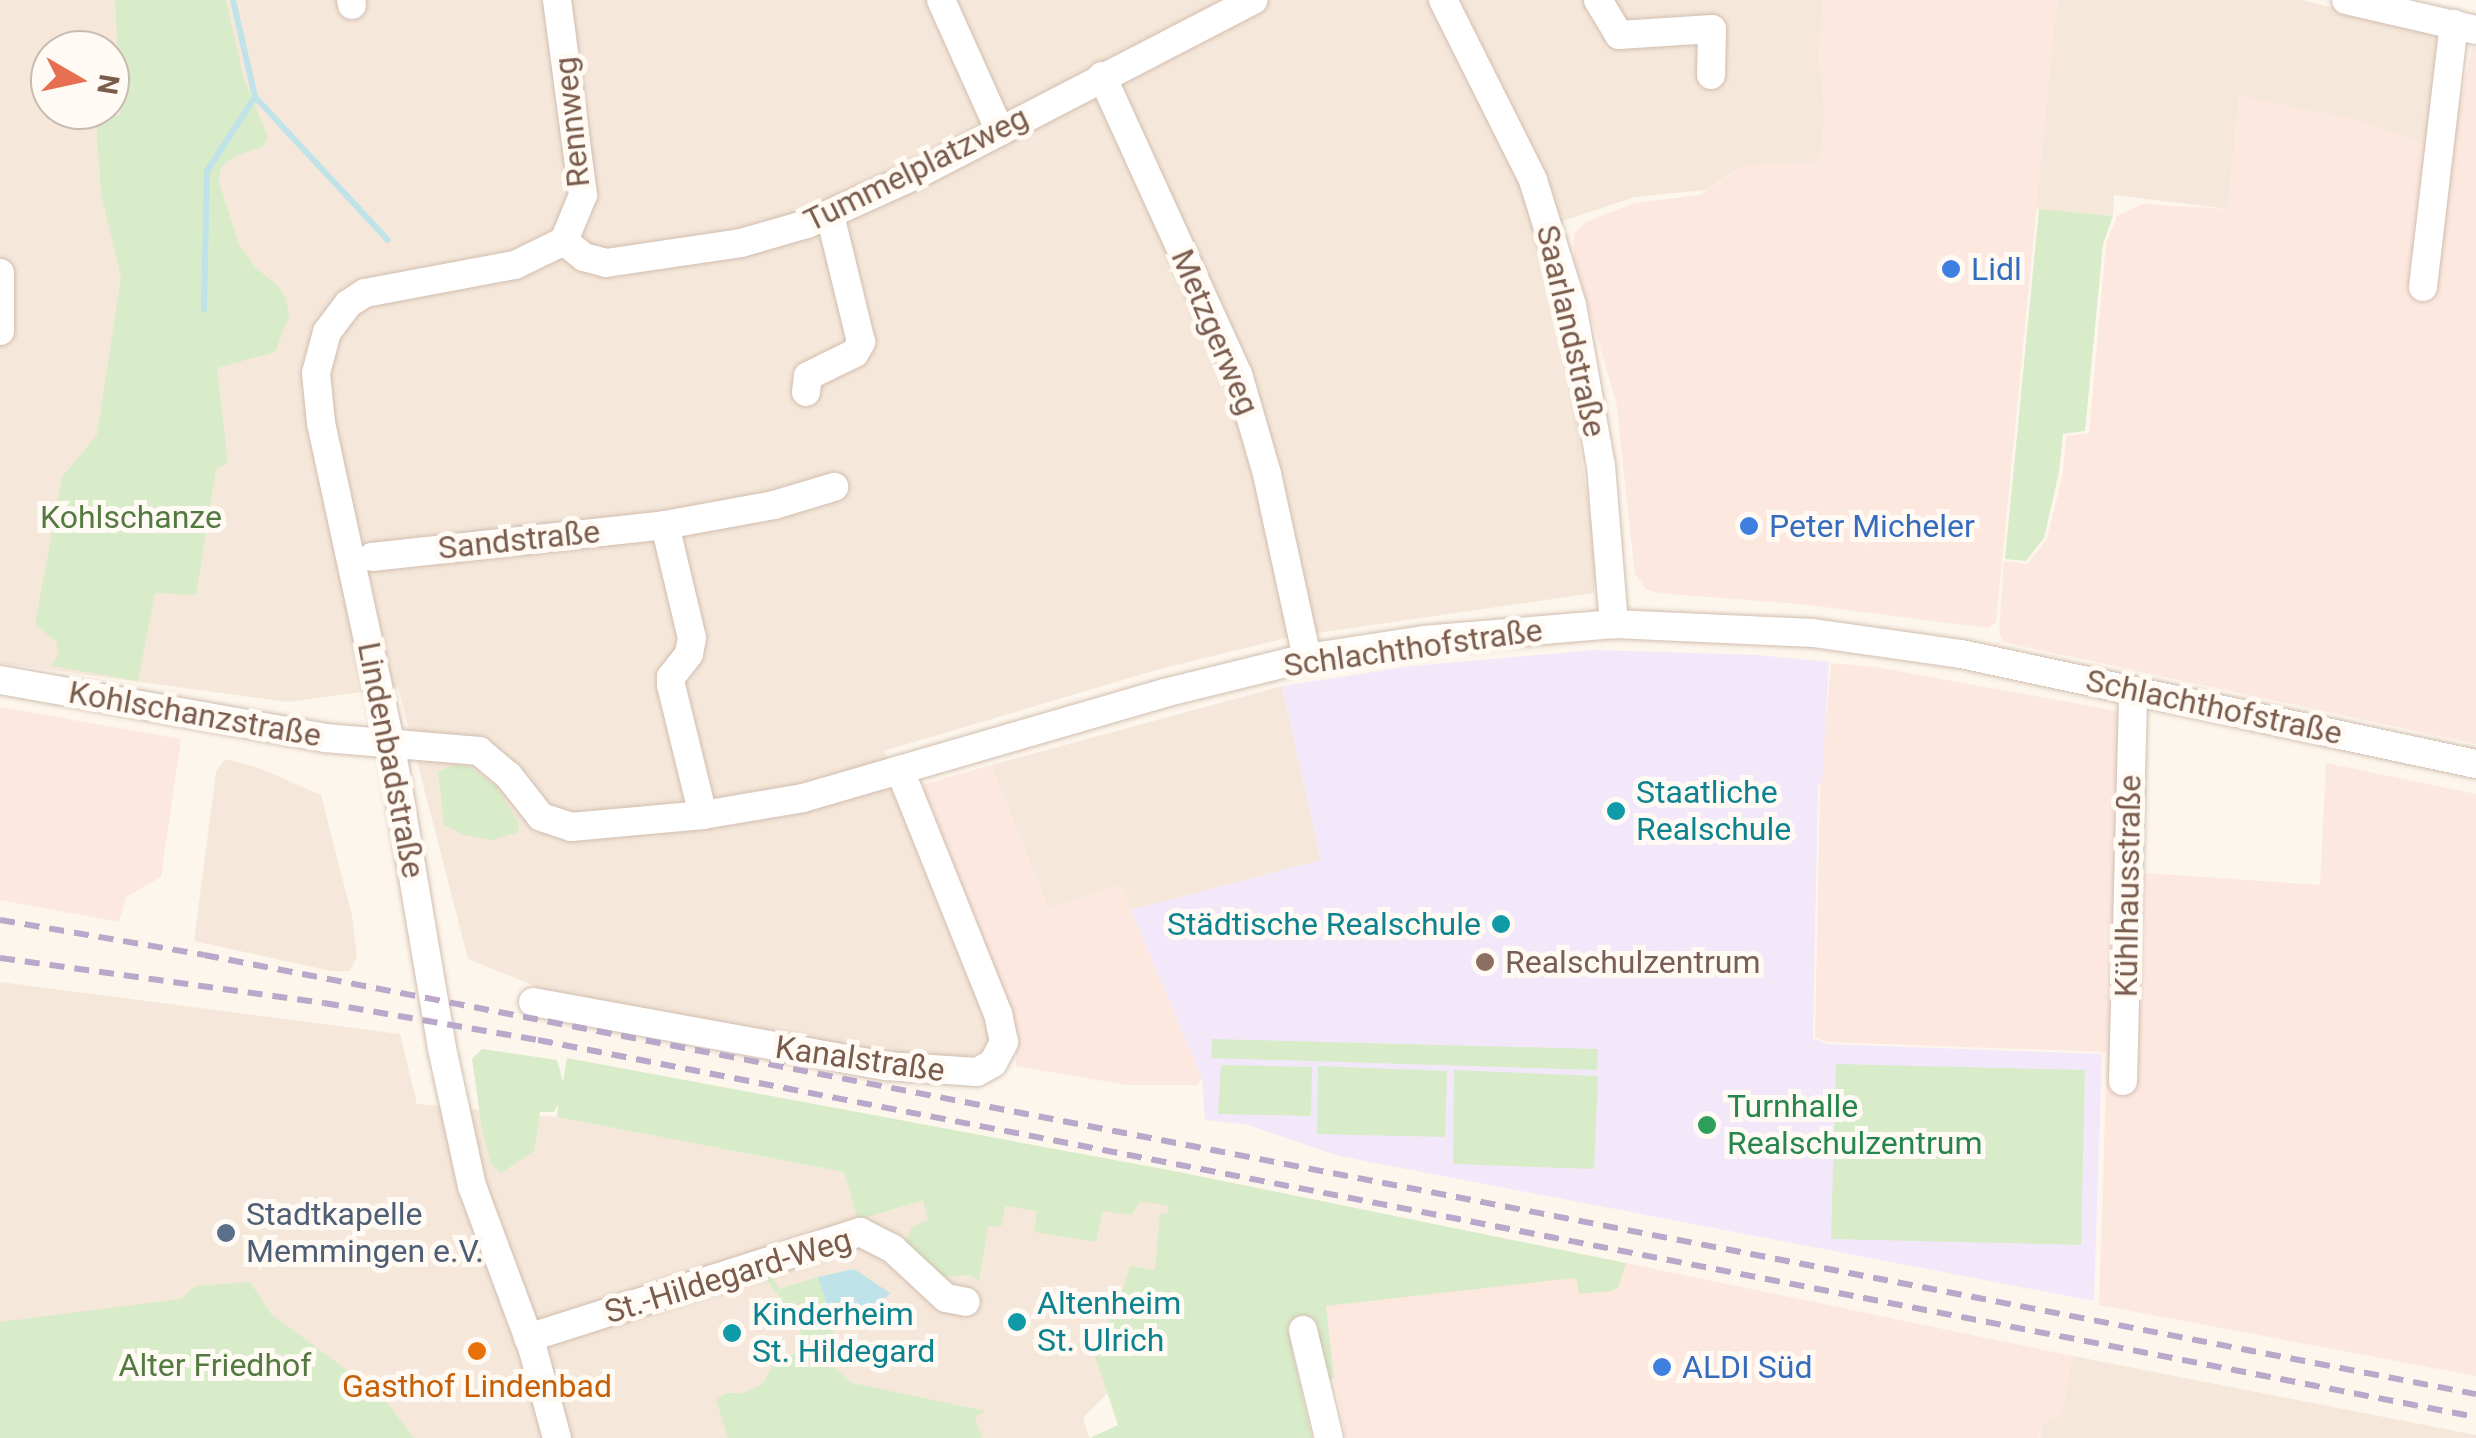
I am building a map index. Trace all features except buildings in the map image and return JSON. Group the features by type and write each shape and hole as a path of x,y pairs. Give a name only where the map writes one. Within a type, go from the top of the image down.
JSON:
{"street":[{"name":"Rennweg","path":"557,0 583,195 564,241"},
{"path":"941,0 1000,131"},
{"name":"Tummelplatzweg","path":"564,241 584,256 606,264 741,243 830,215 1253,0"},
{"name":"Saarlandstraße","path":"1443,0 1533,180 1572,305 1601,466 1614,624"},
{"path":"1598,0 1619,35 1712,29"},
{"path":"1711,76 1714,0"},
{"path":"2346,0 2465,27 2423,287"},
{"name":"Metzgerweg","path":"1102,76 1238,374 1268,474 1307,658"},
{"path":"806,392 808,376 855,354 862,342 830,215"},
{"name":"Lindenbadstraße","path":"557,1438 528,1338 472,1186 442,1048 390,742 321,423 316,374 322,344 335,320 365,293 515,265 538,258 564,241"},
{"path":"0,272 4,316 0,332"},
{"name":"Sandstraße","path":"372,558 665,525 757,509 834,488"},
{"path":"665,525 692,638 689,654 671,677 671,685 703,814"},
{"name":"Schlachthofstraße","path":"390,742 479,751 508,775 541,817 555,825 593,827 802,798 1164,693 1307,658 1424,640 1614,624 1828,634 1960,654 2476,764"},
{"name":"Kohlschanzstraße","path":"0,680 325,738 390,742"},
{"name":"Kühlhausstraße","path":"2123,1080 2132,690"},
{"name":"Kanalstraße","path":"533,1002 886,1066 977,1072 993,1063 1004,1042 998,1014 900,770"},
{"name":"St.-Hildegard-Weg","path":"528,1338 860,1232 893,1249 946,1298 966,1302"},
{"path":"1303,1330 1328,1438"}],"shaded area":[{"path":"0,0 1823,0 1819,54 1825,113 1819,164 1745,165 1706,190 1635,197 1532,231 1562,333 1596,553 1594,593 1290,637 1160,669 884,751 987,1014 990,1047 958,1061 791,1042 540,988 468,959 398,687 288,702 0,663"},
{"path":"1823,0 2057,0 1996,622 1988,628 1800,604 1657,593 1646,589 1635,574 1616,401 1574,259 1574,234 1586,222 1635,203 1700,195 1745,165 1819,163 1825,113 1819,54"},
{"path":"2057,0 2301,0 2439,32 2429,146 2356,120 2239,97 2228,209 2114,195 2113,216 2035,209"},
{"path":"2472,47 2476,48 2476,744 2003,642 1999,633 2004,561 2027,564 2047,539 2063,472 2066,436 2089,433 2106,244 2117,216 2143,204 2228,209 2239,96 2356,120 2438,149 2452,144"},
{"name":"Realschulzentrum","path":"1594,650 1757,655 1829,662 1822,783 1818,786 1813,1038 1827,1044 2102,1054 2094,1301 1339,1156 1245,1124 1205,1120 1202,1078 1131,910 1321,860 1282,686 1412,666"},
{"path":"1831,663 1876,667 2127,713 2129,872 2320,885 2326,763 2476,794 2476,1376 2099,1305 2107,1052 1827,1042 1815,1037 1820,787"},
{"path":"1282,686 1321,860 1131,910 1120,884 1049,910 991,765"},
{"path":"0,707 181,739 161,877 126,897 119,922 0,900"},
{"path":"225,759 259,768 321,795 352,916 357,957 350,971 331,971 194,941 216,772"},
{"path":"991,765 1049,910 1120,884 1202,1078 1198,1085 1127,1085 1016,1066 1015,1038 921,797 925,784"},
{"path":"0,982 400,1034 417,1104 557,1117 844,1172 923,1200 1202,1197 1170,1329 1083,1418 1089,1438 0,1438"},
{"path":"1626,1263 2073,1356 2062,1413 2042,1424 2039,1438 1346,1438 1317,1297 1448,1269"},
{"path":"2073,1356 2476,1438 2040,1438 2042,1424 2062,1413"}],"green space":[{"name":"Kohlschanze","path":"115,0 226,0 244,79 268,137 264,146 236,156 221,167 219,182 239,245 256,268 278,286 286,298 289,317 275,352 217,368 228,463 216,469 196,595 155,593 138,681 51,666 59,654 56,641 35,625 62,477 97,435 121,278 101,193 97,130 130,130 130,30 117,30"},
{"path":"2039,209 2113,216 2103,244 2085,431 2063,434 2044,538 2026,561 2005,559"},
{"path":"456,765 469,767 496,786 519,824 518,832 493,840 464,835 444,825 438,771"},
{"path":"1212,1039 1598,1049 1597,1070 1211,1058"},
{"path":"482,1049 557,1060 563,1082 567,1058 1179,1172 1626,1263 1618,1288 1611,1291 1579,1294 1576,1278 1326,1306 1334,1379 1328,1380 1292,1332 1293,1354 1312,1438 1090,1438 1118,1425 1092,1347 1117,1307 1130,1266 1155,1270 1160,1213 1168,1214 1169,1206 1140,1201 1132,1215 1103,1211 1096,1242 1034,1232 1037,1211 1005,1206 1001,1227 988,1226 979,1281 970,1275 939,1277 905,1241 912,1228 928,1219 923,1200 858,1220 844,1172 557,1117 558,1104 554,1112 540,1112 534,1151 501,1173 491,1164 482,1129 472,1059"},
{"path":"1836,1064 2085,1070 2081,1245 1831,1239"},
{"path":"1221,1065 1312,1067 1311,1116 1218,1114"},
{"path":"1318,1066 1447,1071 1445,1137 1317,1134"},
{"path":"1454,1070 1598,1076 1594,1169 1453,1164"},
{"path":"768,1271 779,1289 818,1277 834,1327 827,1361 852,1383 985,1411 975,1417 982,1438 728,1438 716,1400 726,1393 743,1393 763,1384 771,1368 794,1354 802,1341 799,1324 766,1279 763,1272"},
{"name":"Alter Friedhof","path":"250,1282 271,1314 382,1396 414,1438 0,1438 0,1322 181,1299 195,1286"}],"water":[{"path":"854,1269 890,1293 867,1320 834,1327 818,1277"}],"waterway":[{"path":"233,0 255,97 388,240"},
{"path":"204,309 207,171 255,97"}],"railway":[{"path":"0,920 204,955 2476,1394"},
{"path":"0,958 324,1003 538,1040 2476,1417"}],"place":[{"name":"Lidl","path":"1951,269"},
{"name":"Peter Micheler","path":"1749,526"},
{"name":"Staatliche Realschule","path":"1616,811"},
{"name":"Städtische Realschule","path":"1501,924"},
{"name":"Realschulzentrum","path":"1485,962"},
{"name":"Turnhalle Realschulzentrum","path":"1707,1125"},
{"name":"Stadtkapelle Memmingen e.V.","path":"226,1233"},
{"name":"Altenheim St. Ulrich","path":"1017,1322"},
{"name":"Kinderheim St. Hildegard","path":"732,1333"},
{"name":"Gasthof Lindenbad","path":"477,1351"},
{"name":"ALDI Süd","path":"1662,1367"}]}
